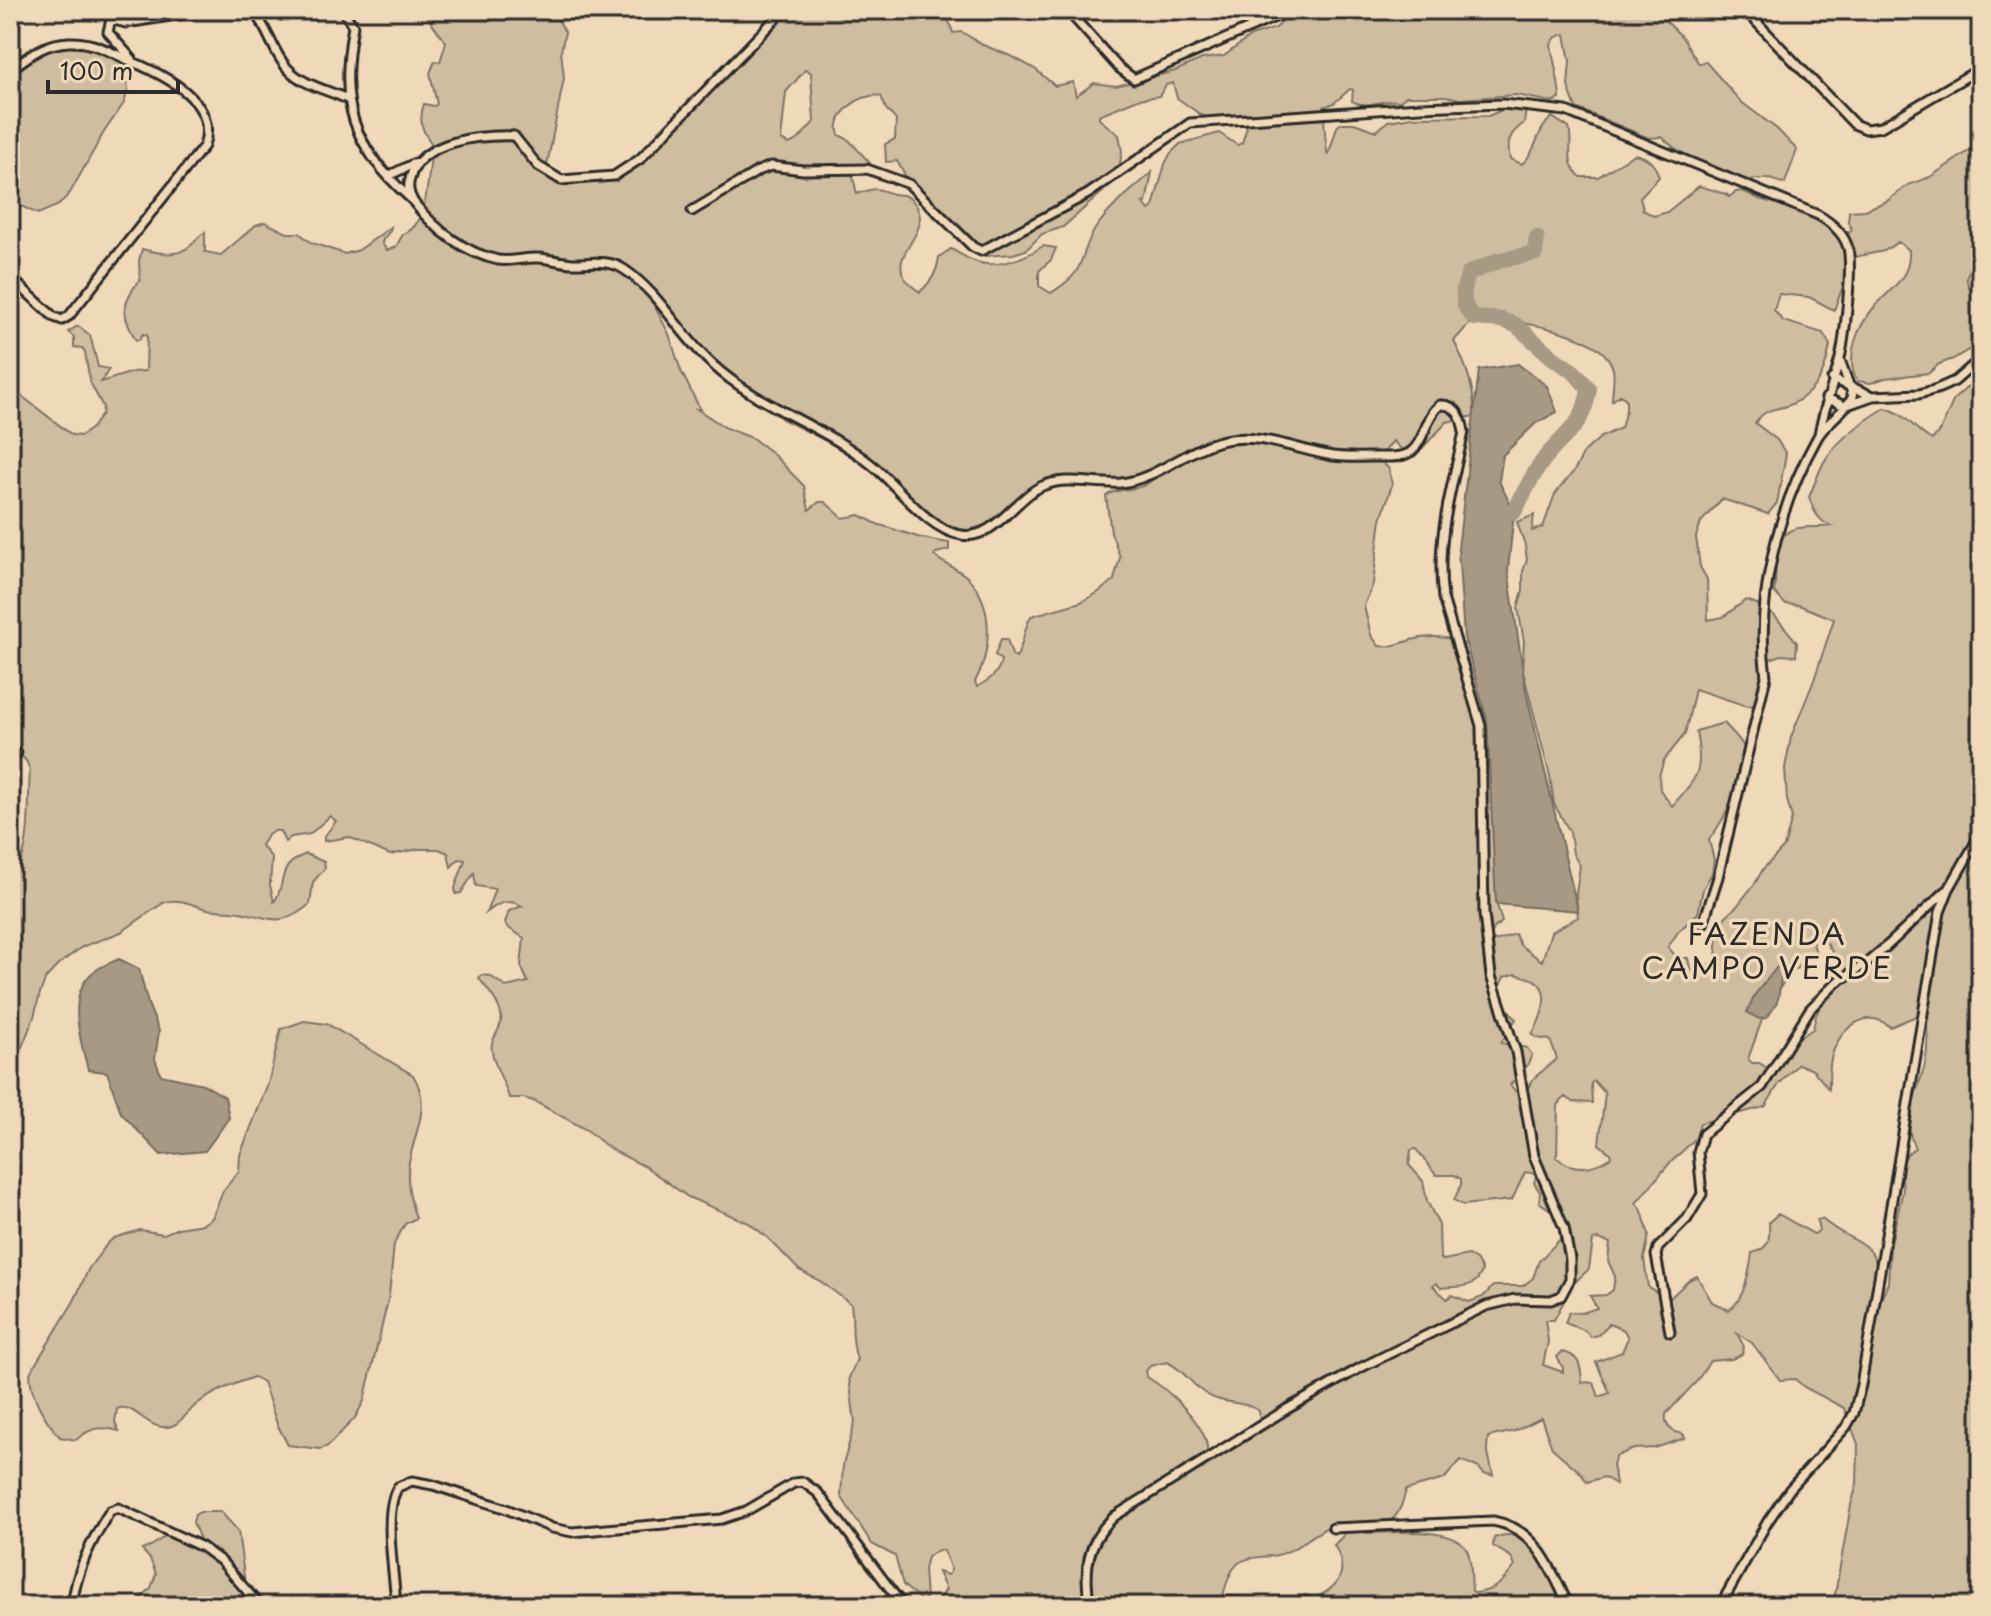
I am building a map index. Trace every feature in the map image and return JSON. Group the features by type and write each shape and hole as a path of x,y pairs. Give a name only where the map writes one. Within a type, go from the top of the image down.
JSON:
{"street":[{"path":"137,63 108,32 111,19 126,23 209,10"},
{"path":"252,10 270,34 288,69 303,81 349,100"},
{"path":"343,10 353,26 347,63 349,100 363,146 388,176 453,241 499,260 603,261 623,269 658,300 676,327 724,375 831,434 875,467 925,515 960,535 981,533 1045,485 1065,481 1120,483 1136,480 1218,441 1256,439 1339,457 1404,456 1417,446 1429,417 1440,405 1451,407 1463,419 1464,432 1442,540 1440,577 1443,598 1481,726 1484,914 1491,976 1516,1052 1534,1156 1564,1228 1570,1279 1561,1296 1551,1300 1515,1299 1486,1306 1360,1368 1287,1409 1115,1516 1100,1529 1089,1555 1090,1606"},
{"path":"388,176 450,144 494,135 514,136 538,166 561,180 614,176 640,159 784,10"},
{"path":"1067,10 1118,67 1134,79 1291,10"},
{"path":"1238,10 1253,27"},
{"path":"1745,10 1854,124 1862,128 1881,127 1981,68"},
{"path":"10,70 40,48 73,42 99,45 174,83 201,108 207,136 204,146 69,316 62,320 54,317 10,277"},
{"path":"692,211 771,166 803,170 867,169 909,184 973,247 981,251 1088,194 1190,123 1503,104 1566,111 1831,223 1848,246 1851,259 1840,360 1826,398 1819,434"},
{"path":"412,201 408,188 415,163"},
{"path":"1826,398 1845,406 1873,396 1919,394 1955,381 1981,358"},
{"path":"1703,924 1766,677 1762,652 1765,597 1786,512 1804,463 1819,434 1853,396 1840,360"},
{"path":"1832,379 1873,396"},
{"path":"10,761 17,753"},
{"path":"1720,1606 1783,1500 1846,1427 1854,1413 1864,1371 1936,932 1949,889 1981,833"},
{"path":"1670,1332 1656,1255 1658,1248 1687,1219 1702,1194 1698,1152 1703,1134 1762,1087 1810,1009 1837,982 1867,963 1949,889"},
{"path":"396,1606 392,1500 398,1487 412,1481 433,1485 504,1508 552,1528 572,1532 722,1519 761,1504 794,1483 803,1482 818,1493 903,1606"},
{"path":"72,1606 75,1582 83,1560 110,1511 118,1508 202,1547 221,1561 260,1606"},
{"path":"1333,1528 1493,1521 1508,1524 1517,1528 1536,1546 1569,1606"}],"shaded area":[{"path":"427,10 520,10 523,18 539,10 553,10 565,32 561,51 564,78 546,170 552,179 569,183 587,182 606,175 641,153 721,83 789,10 938,10 940,16 949,21 953,33 962,32 983,45 1013,57 1035,69 1055,86 1073,82 1076,96 1094,83 1116,86 1175,71 1202,59 1224,56 1251,36 1276,28 1293,10 1655,10 1682,37 1699,64 1705,61 1740,101 1777,129 1797,150 1785,183 1769,179 1732,178 1699,163 1662,137 1649,138 1576,108 1568,86 1570,61 1565,34 1556,37 1551,44 1560,99 1552,102 1516,95 1460,99 1406,96 1400,101 1364,104 1352,101 1353,90 1350,89 1334,103 1324,107 1328,156 1341,123 1354,123 1377,131 1388,121 1412,117 1488,116 1509,107 1526,110 1524,123 1515,130 1509,142 1510,159 1522,164 1552,117 1569,128 1572,166 1581,177 1598,177 1634,154 1651,162 1659,177 1640,197 1643,210 1654,216 1667,212 1699,186 1729,197 1743,191 1759,199 1808,212 1849,233 1852,230 1848,222 1849,211 1865,210 1887,201 1908,185 1930,177 1981,143 1981,257 1967,277 1981,314 1980,343 1939,364 1929,373 1885,378 1871,383 1857,381 1853,372 1852,352 1858,332 1907,268 1909,250 1898,242 1884,251 1854,257 1834,310 1809,297 1779,294 1774,310 1783,321 1823,333 1830,345 1826,363 1815,386 1802,398 1765,413 1755,423 1777,440 1786,454 1777,503 1768,514 1722,499 1701,522 1696,537 1700,567 1707,579 1708,620 1723,617 1746,600 1762,606 1797,642 1796,656 1781,655 1768,660 1762,704 1747,706 1695,689 1685,734 1664,760 1659,776 1660,790 1672,806 1697,773 1699,756 1696,731 1724,723 1744,748 1746,757 1740,781 1728,809 1709,840 1714,860 1698,913 1678,932 1668,947 1677,958 1688,958 1690,968 1696,971 1716,961 1718,930 1725,917 1784,847 1792,818 1787,800 1785,768 1791,737 1834,619 1799,605 1785,604 1774,592 1779,544 1790,531 1831,526 1817,514 1809,497 1829,454 1851,432 1885,408 1898,413 1932,440 1941,429 1954,399 1981,375 1981,1606 1833,1606 1857,1484 1858,1444 1844,1408 1795,1379 1780,1380 1752,1343 1737,1333 1744,1347 1742,1354 1732,1359 1710,1361 1697,1381 1666,1414 1670,1428 1685,1438 1616,1456 1613,1464 1616,1484 1604,1477 1587,1482 1552,1448 1541,1418 1515,1431 1488,1437 1487,1448 1493,1475 1484,1474 1479,1468 1461,1460 1444,1479 1406,1490 1396,1516 1391,1520 1357,1529 1367,1533 1438,1534 1462,1543 1468,1552 1472,1591 1475,1593 1498,1585 1515,1566 1511,1557 1493,1546 1494,1538 1509,1535 1522,1537 1532,1544 1548,1566 1565,1606 1297,1606 1299,1598 1305,1595 1315,1598 1331,1588 1340,1576 1341,1562 1334,1545 1344,1535 1338,1523 1285,1553 1249,1558 1234,1568 1223,1595 1269,1602 1271,1606 937,1606 938,1599 946,1590 938,1572 948,1575 951,1570 944,1551 938,1550 927,1557 924,1569 926,1598 922,1601 903,1585 895,1556 872,1544 841,1496 843,1465 855,1422 849,1378 857,1359 851,1304 799,1270 749,1223 688,1197 646,1167 610,1149 587,1130 534,1101 509,1098 492,1047 501,1015 479,978 481,975 490,976 506,987 528,982 521,966 524,938 505,923 509,911 522,906 503,903 486,913 495,889 476,886 474,873 461,893 456,894 455,888 465,860 459,859 451,867 448,853 439,849 418,849 390,855 349,837 324,841 336,821 330,816 310,834 291,837 285,842 280,831 274,831 261,845 272,858 270,885 274,902 289,864 306,854 324,862 325,868 313,882 310,904 293,916 279,919 207,909 180,901 163,903 121,932 82,947 59,964 46,978 18,1057 10,1065 10,874 18,867 26,842 30,772 27,762 13,746 10,755 10,387 72,435 81,436 92,428 103,407 90,382 85,352 82,348 74,347 74,337 68,332 78,326 90,335 98,367 109,369 101,382 146,371 147,335 143,334 136,340 125,309 129,295 140,280 142,249 167,254 179,252 205,232 205,252 221,255 256,225 265,222 287,233 299,233 312,243 345,254 359,250 391,227 382,244 387,250 396,247 422,213 431,158 436,150 425,134 421,117 424,104 437,104 430,73 435,61 440,62 446,42 427,17","holes":["806,69 811,73 814,122 798,140 789,144 781,140 786,92","1173,83 1177,98 1204,117 1241,123 1247,127 1242,143 1237,145 1219,133 1180,144 1165,164 1153,207 1149,210 1143,203 1146,203 1152,172 1103,218 1090,238 1076,272 1051,293 1039,286 1039,271 1051,260 1056,248 1043,246 1028,255 991,264 974,261 951,249 939,257 933,276 920,292 907,281 902,270 902,260 920,220 917,207 906,196 879,190 857,194 852,173 867,169 870,163 849,140 839,135 838,127 839,119 850,106 865,97 881,96 886,109 896,120 895,139 885,144 886,162 897,161 910,184 914,182 973,250 985,256 1013,254 1026,250 1042,234 1063,227 1108,187 1120,164 1122,151 1119,135 1099,119 1099,115 1138,99 1159,96 1166,85","656,299 718,368 782,419 862,459 926,517 947,529 965,531 985,525 1055,477 1113,480 1155,477 1143,486 1106,496 1111,532 1120,557 1114,580 1081,602 1031,616 1016,658 1007,639 1001,639 995,655 1001,660 998,669 977,687 975,682 987,642 986,613 982,599 966,576 934,556 949,550 949,543 921,538 877,524 860,515 843,518 825,502 819,502 809,510 804,486 771,452 752,438 726,428 697,409 700,409 681,371 669,334 653,303","1483,319 1516,322 1557,330 1594,345 1606,356 1613,369 1612,401 1620,395 1626,399 1621,428 1601,437 1585,451 1574,471 1555,494 1543,527 1532,531 1534,515 1517,522 1527,560 1518,608 1524,642 1522,668 1550,776 1554,804 1570,832 1573,854 1580,866 1576,893 1578,917 1551,932 1542,961 1520,945 1515,934 1496,941 1489,939 1494,928 1502,922 1497,905 1509,895 1484,656 1458,641 1441,637 1379,646 1371,635 1364,606 1373,584 1381,519 1392,485 1389,469 1381,461 1381,456 1393,441 1406,454 1414,457 1447,422 1474,416 1466,368 1454,341 1469,324","1815,929 1818,929 1837,966 1813,1029 1789,1044 1771,1070 1748,1059 1763,1017 1787,976 1816,953 1812,940","1515,974 1534,980 1543,991 1544,1006 1532,1034 1550,1040 1557,1059 1534,1078 1522,1098 1510,1085 1527,1066 1532,1055 1527,1048 1501,1043 1516,1019 1502,1002 1498,989 1504,977","1926,1014 1927,1032 1925,1064 1910,1116 1909,1126 1915,1148 1907,1154 1901,1166 1903,1190 1890,1247 1888,1283 1882,1297 1877,1298 1876,1263 1866,1246 1822,1219 1817,1220 1819,1231 1814,1234 1778,1214 1769,1222 1766,1246 1752,1253 1739,1300 1729,1310 1712,1302 1697,1276 1669,1299 1648,1287 1644,1259 1649,1235 1642,1211 1636,1203 1696,1138 1700,1123 1765,1107 1779,1084 1798,1064 1813,1070 1829,1089 1831,1058 1838,1040 1851,1026 1874,1019 1890,1027","1594,1081 1605,1093 1599,1144 1611,1157 1590,1166 1570,1165 1557,1158 1558,1105 1565,1097 1574,1102 1592,1103 1591,1083","1416,1149 1436,1175 1454,1175 1461,1179 1454,1200 1463,1205 1512,1200 1525,1172 1537,1174 1534,1183 1540,1192 1539,1202 1562,1218 1567,1232 1539,1261 1533,1278 1523,1286 1493,1286 1483,1297 1469,1302 1452,1295 1447,1299 1433,1286 1436,1283 1441,1288 1466,1286 1476,1281 1482,1270 1476,1260 1468,1255 1440,1259 1439,1225 1427,1201 1423,1181 1409,1165 1411,1150","1593,1240 1610,1243 1608,1261 1615,1276 1613,1290 1606,1295 1590,1296 1597,1308 1582,1313 1569,1312 1565,1323 1584,1330 1591,1337 1598,1335 1609,1324 1624,1330 1628,1338 1622,1352 1596,1362 1610,1393 1599,1397 1594,1383 1582,1382 1580,1367 1573,1356 1562,1352 1557,1357 1563,1372 1543,1365 1548,1341 1545,1320 1554,1320 1573,1284 1589,1269","1167,1362 1212,1397 1259,1411 1260,1424 1203,1469 1207,1449 1200,1429 1174,1398 1147,1377 1146,1371 1150,1366"]},
{"path":"71,45 119,57 126,69 128,90 124,103 70,193 59,205 38,214 10,201 10,71 41,47"},
{"path":"1518,364 1547,386 1557,412 1536,423 1503,455 1499,481 1514,512 1508,570 1526,692 1578,911 1496,904 1487,720 1464,637 1458,549 1479,370"},
{"path":"119,959 139,969 159,1031 155,1059 161,1075 203,1084 225,1097 229,1118 205,1151 161,1155 121,1113 107,1072 88,1070 78,1020 79,995 91,974"},
{"path":"1778,966 1784,971 1777,1002 1767,1018 1759,1019 1747,1012 1756,993"},
{"path":"304,1021 327,1024 413,1075 421,1097 422,1108 408,1169 416,1218 405,1224 394,1244 389,1296 364,1401 355,1418 328,1446 320,1449 288,1445 277,1424 263,1382 254,1377 204,1399 174,1425 157,1426 124,1408 117,1409 115,1422 119,1431 96,1429 76,1440 60,1437 39,1407 30,1373 74,1301 89,1268 114,1238 140,1230 164,1234 203,1224 212,1218 223,1191 239,1171 240,1155 268,1084 281,1029"},
{"path":"200,1512 221,1512 238,1531 248,1606 139,1606 140,1599 151,1588 156,1574 142,1550 173,1532 200,1540 193,1522"}],"waterway":[{"path":"1514,512 1530,480 1550,452 1576,425 1589,389 1574,372 1516,325 1502,320 1474,318 1464,303 1464,291 1469,273 1500,260 1535,253 1537,238"}],"district":[{"name":"FAZENDA CAMPO VERDE","path":"1767,952"}]}
